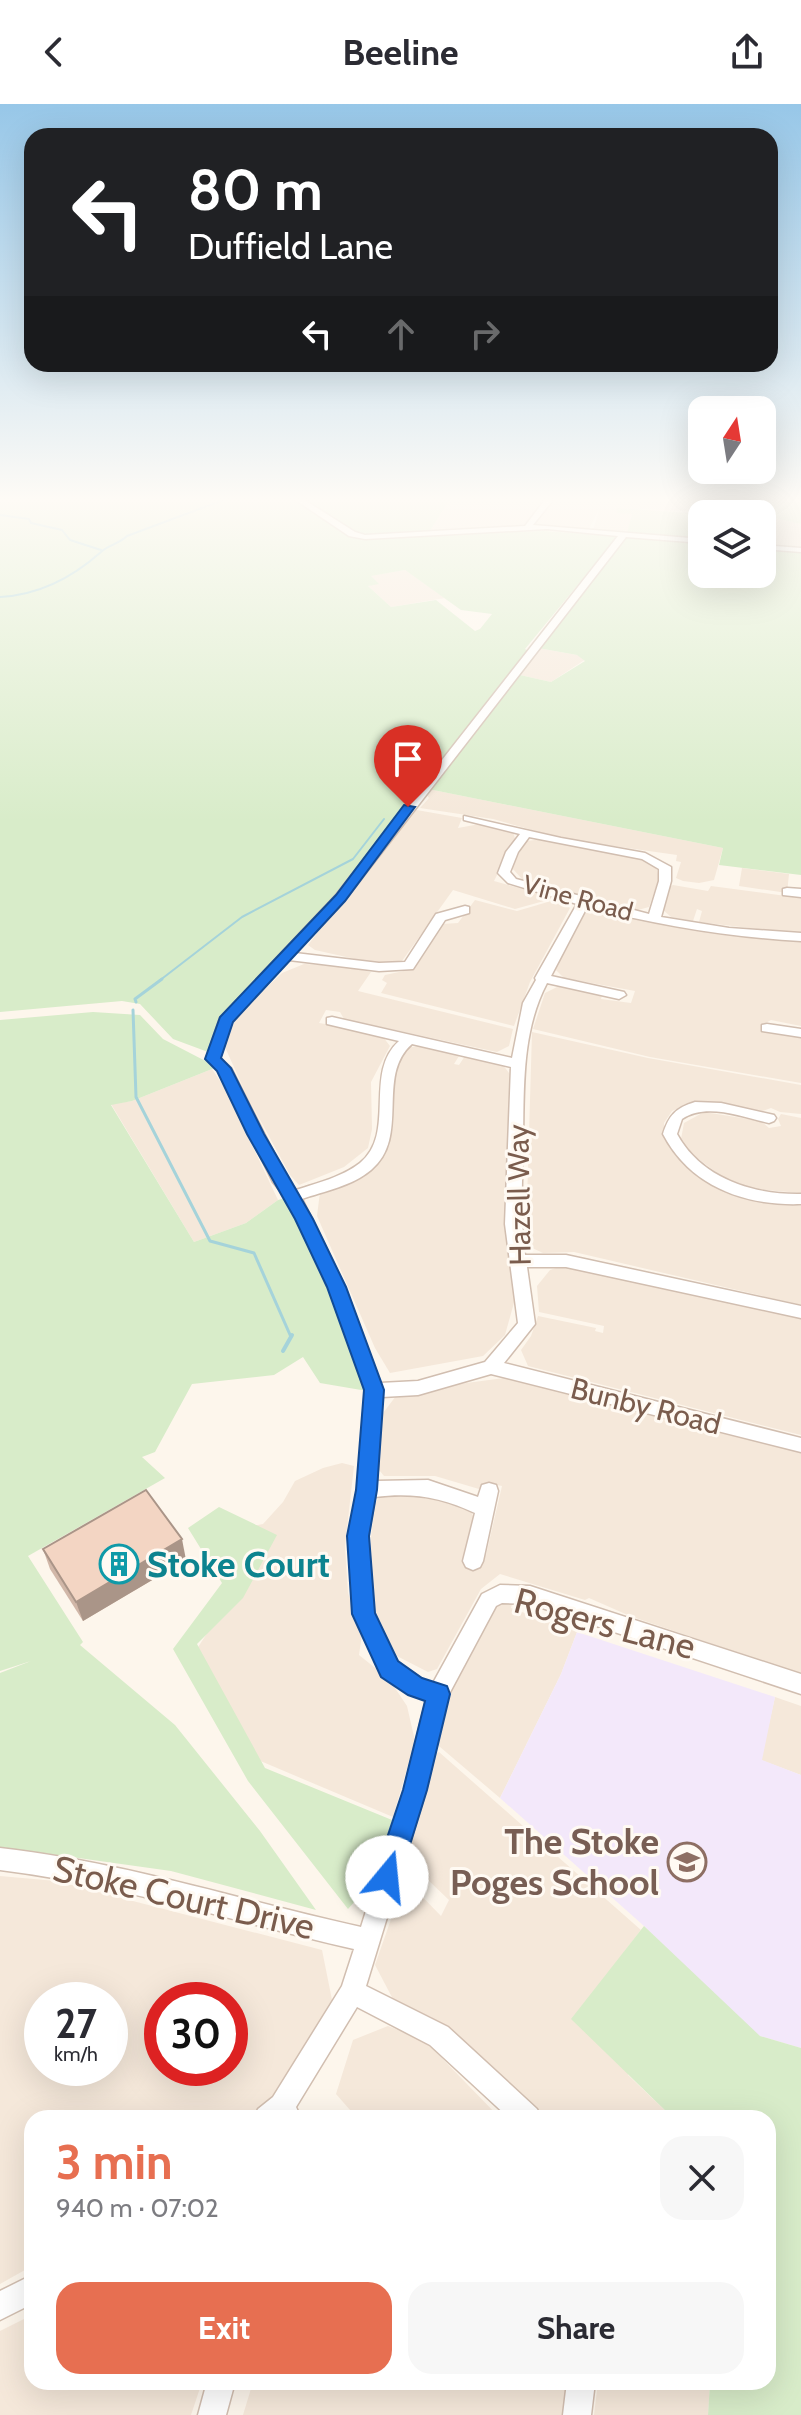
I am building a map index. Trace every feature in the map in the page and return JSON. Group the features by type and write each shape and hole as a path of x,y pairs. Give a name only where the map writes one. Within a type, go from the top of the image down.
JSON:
{"street":[{"path":"438,1694 416,1687 390,1669 364,1614 358,1536 367,1490 374,1390 337,1287 224,1068 213,1059 225,1021 340,898 567,607"},
{"name":"Vine Road","path":"468,818 645,856 665,867 665,881 654,918"},
{"name":"Vine Road","path":"527,832 512,852 504,873 512,881 583,904 654,918 801,937"},
{"path":"787,892 801,893"},
{"name":"Hazell Way","path":"491,1367 527,1324 513,1224 518,1064 523,1029 541,978 583,904"},
{"path":"288,956 379,967 409,966 440,917 465,910"},
{"path":"541,978 619,995"},
{"path":"332,1021 518,1064"},
{"path":"767,1028 801,1033"},
{"path":"293,1197 365,1167 380,1150 386,1116 385,1086 394,1054 410,1038"},
{"path":"769,1118 715,1107 689,1107 676,1117 670,1134 682,1155 712,1177 748,1193 785,1201 801,1199"},
{"path":"518,1261 566,1261 801,1312"},
{"path":"374,1390 418,1388 491,1367"},
{"name":"Bunby Road","path":"491,1367 801,1445"},
{"path":"367,1490 393,1485 423,1486 487,1500 473,1561"},
{"name":"Rogers Lane","path":"281,2110 352,1992 415,1790 438,1694 489,1600 500,1594 515,1593 691,1646 801,1684"},
{"name":"Stoke Court Drive","path":"0,1859 52,1864 148,1884 368,1940"},
{"path":"352,1992 439,2036 519,2110"},
{"path":"0,2306 24,2293"},
{"path":"212,2415 219,2390"},
{"path":"577,2415 580,2390"}],"shaded area":[{"path":"538,648 586,659 551,682 520,675"},
{"path":"428,789 723,848 714,880 699,883 683,881 676,878 681,862 676,861 677,855 564,839 493,819 420,808 429,798 425,792"},
{"path":"411,809 462,818 458,828 485,823 513,831 515,839 494,881 555,898 515,909 453,890 402,961 382,965 315,950 308,945"},
{"path":"542,839 643,859 656,867 659,878 649,907 638,910 618,907 522,879 512,868 516,858 527,841"},
{"path":"742,868 789,874 787,893 739,886"},
{"path":"711,886 801,898 801,934 699,922 702,911 697,909 693,921 671,917 662,909 669,887 708,891"},
{"path":"558,899 570,908 530,982 514,1026 381,993 387,983 382,980 385,975 404,971 414,964 442,924 458,923 475,900 517,911"},
{"path":"596,911 740,935 801,941 801,1026 771,1020 762,1025 767,1032 801,1037 801,1083 650,1057 533,1029 545,993 559,986 602,995 601,999 631,1003 635,991 564,978 555,969 585,913"},
{"path":"304,964 344,966 371,972 358,991 513,1029 509,1046 497,1052 344,1019 340,1012 326,1010 319,1023 380,1033 390,1046 371,1082 372,1129 368,1148 344,1167 299,1185 290,1175 247,1096 224,1045 230,1024 244,1009 282,973"},
{"path":"532,1032 648,1058 801,1085 801,1114 771,1108 760,1112 717,1102 693,1102 672,1111 664,1123 664,1131 674,1153 704,1179 764,1202 801,1206 801,1305 574,1252 543,1253 528,1246"},
{"path":"419,1046 459,1056 454,1064 459,1065 465,1056 503,1065 509,1073 508,1226 515,1299 505,1335 483,1356 390,1373 375,1348 317,1216 320,1192 380,1157 387,1079 405,1048"},
{"path":"212,1069 226,1090 278,1200 246,1223 194,1242 111,1104 132,1101"},
{"path":"704,1112 761,1121 769,1128 781,1126 778,1119 781,1114 801,1118 801,1193 753,1189 721,1176 688,1151 681,1139 684,1123"},
{"path":"562,1266 801,1318 801,1435 528,1366 521,1350 531,1336 538,1316 596,1328 595,1331 603,1333 604,1326 539,1312 537,1286 550,1270"},
{"path":"504,1378 801,1452 801,1674 630,1616 589,1598 585,1600 500,1574 481,1589 437,1669 428,1672 389,1652 379,1634 372,1605 369,1562 374,1503 387,1490 468,1505 474,1518 475,1558 486,1555 502,1486 486,1483 479,1489 435,1476 384,1476 375,1465 377,1421 399,1392"},
{"path":"342,1463 354,1466 345,1546 348,1593 362,1634 359,1655 389,1679 407,1706 415,1741 393,1817 239,1752 189,1661 217,1618 242,1528 263,1524 283,1502 295,1481"},
{"path":"514,1597 511,1608 577,1632 561,1674 500,1798 433,1741 451,1687 493,1603"},
{"name":"The Stoke Poges School","path":"577,1632 775,1697 762,1760 801,1775 801,2048 760,2036 744,2024 644,1926 500,1798 561,1674"},
{"path":"775,1697 801,1706 801,1775 761,1760"},
{"path":"439,1752 641,1930 624,1952 628,2075 665,2110 530,2110 431,2017 394,2001 375,1965 405,1879 441,1916 449,1900 405,1858 434,1754"},
{"path":"0,1876 56,1881 322,1950 332,2000 317,2045 261,2110 24,2110 24,2270 0,2284"},
{"path":"388,2026 416,2037 432,2048 492,2110 350,2110 336,2094 353,2040"},
{"path":"24,2319 24,2390 199,2390 191,2415 0,2415 0,2331"},
{"path":"251,2390 569,2390 566,2415 243,2415"},
{"path":"597,2390 710,2390 708,2415 594,2415"}],"green space":[{"path":"0,607 445,607 475,631 492,614 457,607 560,607 525,649 529,651 299,941 228,1010 208,1052 173,1039 140,1004 122,1001 0,1012"},
{"path":"571,607 801,607 801,875 719,865 723,848 428,789 520,675 551,682 585,661 577,655 538,648"},
{"path":"93,1012 140,1015 163,1039 217,1067 132,1101 111,1105 194,1242 246,1223 278,1200 289,1197 333,1288 367,1391 320,1383 303,1357 274,1375 192,1384 155,1452 142,1457 165,1478 28,1556 83,1642 80,1645 175,1725 260,1831 316,1910 171,1871 0,1847 0,1673 31,1661 0,1671 0,1020"},
{"path":"219,1507 277,1535 243,1598 197,1644 265,1768 392,1820 373,1881 348,1909 248,1781 173,1649 222,1583 188,1528"},
{"path":"644,1926 760,2036 801,2048 801,2415 708,2415 710,2390 776,2390 776,2110 665,2110 571,2019"}],"building":[{"name":"Stoke Court","path":"146,1490 182,1539 76,1602 43,1549"}],"waterway":[{"path":"159,981 242,917 353,859 384,819"},
{"path":"136,1002 135,999 162,979"},
{"path":"133,1010 136,1097 210,1241 254,1253 291,1337"},
{"path":"283,1351 291,1337"}],"place":[{"name":"Stoke Court","path":"119,1564"},
{"name":"The Stoke Poges School","path":"687,1862"}],"route":[{"path":"387,1877 415,1790 438,1694 416,1687 390,1669 364,1614 358,1536 367,1490 374,1390 337,1287 304,1219 255,1134 224,1068 213,1059 225,1021 340,898 408,807"}]}
